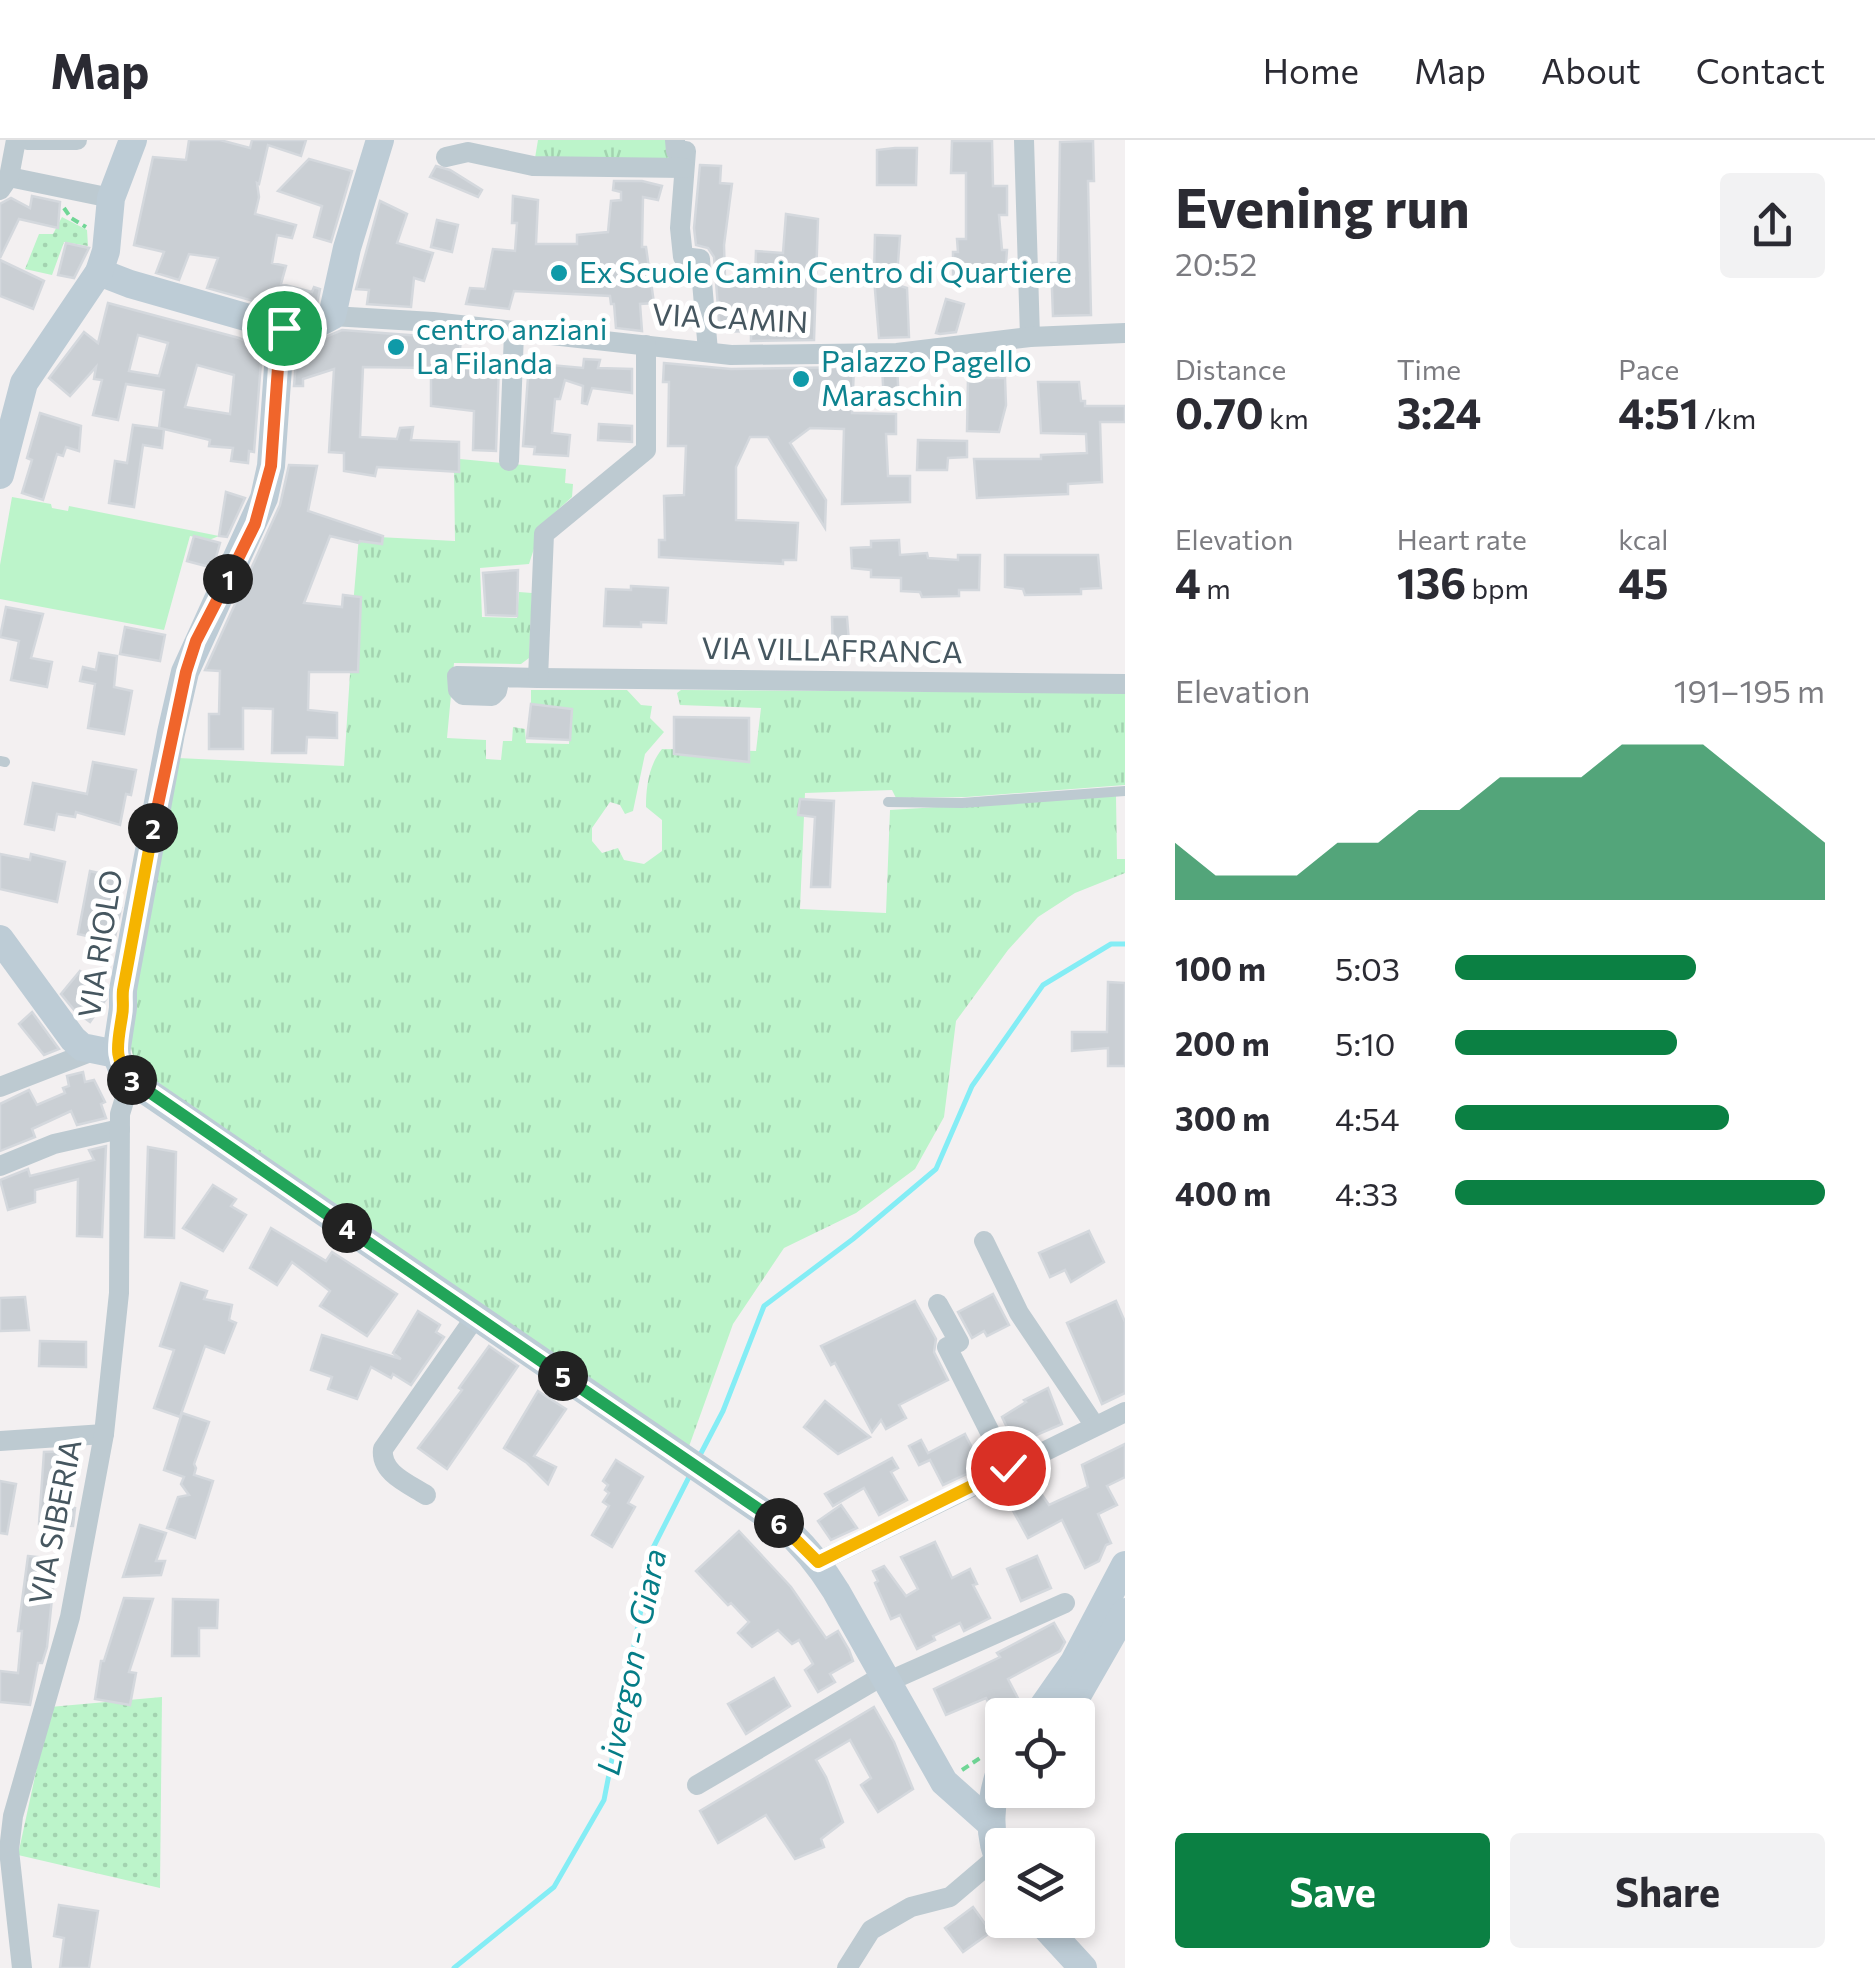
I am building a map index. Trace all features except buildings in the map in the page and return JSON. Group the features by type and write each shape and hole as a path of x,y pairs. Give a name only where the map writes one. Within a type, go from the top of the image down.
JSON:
{"street":[{"path":"16,140 5,183 111,198"},
{"path":"26,140 77,140"},
{"path":"0,475 14,396 103,262 111,198 133,140"},
{"path":"103,262 130,284 284,328 317,324 332,316 347,248 380,140"},
{"path":"1024,140 1030,337"},
{"path":"446,157 468,152 533,166 681,153 683,257 700,259 703,270 708,351"},
{"name":"VIA CAMIN","path":"332,316 433,322 731,355 897,353 1030,337 1125,333"},
{"name":"VIA RIOLO","path":"104,1052 124,1008 123,990 170,733 196,641 264,498 271,466 284,328"},
{"path":"509,461 514,333"},
{"path":"538,678 544,534 646,450 646,345"},
{"name":"VIA VILLAFRANCA","path":"500,677 1125,684"},
{"path":"0,939 73,1039 104,1052 136,1084 780,1524 818,1562 944,1782 990,1823"},
{"path":"0,1087 104,1052"},
{"name":"VIA SIBERIA","path":"22,1968 7,1816 70,1618 104,1434 119,1293 120,1129 124,1101 136,1084"},
{"path":"0,1166 54,1144 120,1129"},
{"path":"984,1240 1019,1314 1095,1426"},
{"path":"938,1304 959,1342 948,1347 1008,1468"},
{"path":"426,1496 389,1470 383,1449 476,1316"},
{"path":"818,1562 1125,1412"},
{"path":"0,1440 104,1434"},
{"path":"1049,1698 1074,1662 1125,1564"},
{"path":"697,1785 886,1678 1065,1604"},
{"path":"1076,1698 1125,1612"},
{"path":"991,1828 992,1808"},
{"path":"990,1823 1000,1808"},
{"path":"847,1968 871,1930 911,1907 950,1897 985,1872"},
{"path":"1056,1938 1083,1968"}],"lane":[{"path":"888,802 962,803 1125,790"}],"path":[{"path":"66,189 64,211 82,223 101,251 103,262"},
{"path":"944,1782 985,1763"}],"green space":[{"path":"538,140 674,140 675,164 534,164"},
{"path":"62,217 87,230 88,246 64,242 52,275 25,269 39,234 53,234"},
{"path":"460,459 566,469 565,483 573,484 572,497 542,524 529,564 480,568 482,617 517,618 519,592 532,593 529,658 521,664 454,663 447,738 486,740 486,759 501,760 503,741 512,741 513,727 525,729 526,743 569,744 571,709 531,704 531,690 627,690 641,705 652,706 650,718 664,732 645,754 633,811 625,814 620,805 610,802 592,828 592,841 602,853 618,848 624,860 644,864 662,851 662,820 646,807 649,776 662,749 756,751 761,708 680,705 677,693 681,690 1125,693 1125,785 966,797 896,798 892,790 805,793 800,909 886,913 890,810 1116,796 1117,859 1125,859 1125,873 1075,893 1038,917 1008,950 956,1021 944,1117 915,1169 856,1213 784,1248 733,1324 687,1452 168,1093 143,1071 131,1049 129,1025 178,758 344,766 359,536 455,541 454,467 459,467"},
{"path":"12,497 51,504 52,508 68,511 69,506 219,536 209,540 190,536 164,630 0,599 0,565"},
{"path":"162,1697 160,1888 18,1855 50,1707"}],"waterway":[{"name":"Livergon - Giara","path":"699,1457 723,1411 764,1306 853,1239 936,1169 972,1086 1043,985 1111,944 1125,944"},
{"name":"Livergon - Giara","path":"454,1968 554,1887 604,1800 653,1548 690,1475"}],"place":[{"name":"Ex Scuole Camin Centro di Quartiere","path":"559,273"},
{"name":"centro anziani La Filanda","path":"396,347"},
{"name":"Palazzo Pagello Maraschin","path":"801,379"}],"route":[{"path":"284,328 272,421 271,466 264,498 255,524 196,641 170,733 123,990 118,1063 136,1084 780,1524 818,1562 1008,1468"}]}
